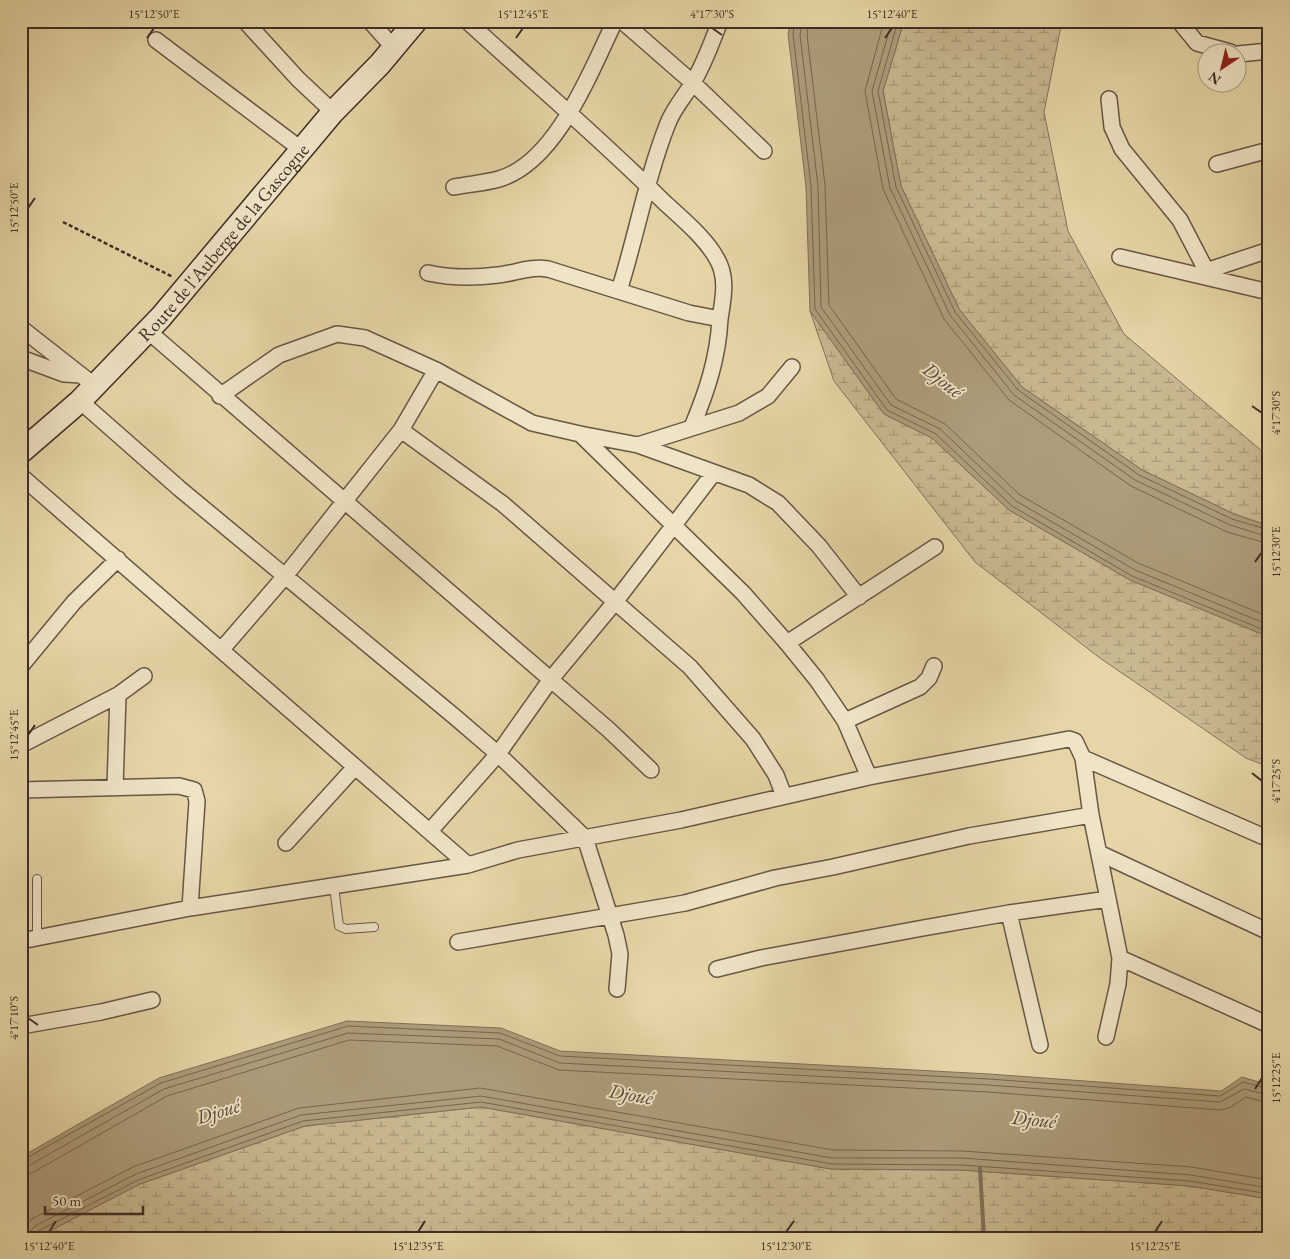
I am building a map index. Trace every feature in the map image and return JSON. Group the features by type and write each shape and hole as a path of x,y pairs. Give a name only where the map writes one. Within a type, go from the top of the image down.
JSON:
{"street":[{"path":"245,21 298,79 333,112"},
{"path":"370,21 393,47"},
{"name":"Route de l'Auberge de la Gascogne","path":"21,452 85,387 148,331 333,112 416,21"},
{"path":"467,21 597,136 697,234 717,258 723,274 724,290 717,354 707,391 692,427"},
{"path":"454,187 500,179 519,170 542,150 569,112 615,21"},
{"path":"622,21 693,83 764,151"},
{"path":"618,292 669,122 679,101 693,83 720,21"},
{"path":"1179,21 1198,43"},
{"path":"156,40 302,150"},
{"path":"1248,53 1269,51"},
{"path":"1109,99 1112,127 1122,149 1180,220 1201,272"},
{"path":"1218,164 1269,150"},
{"path":"1201,272 1269,250"},
{"path":"1120,256 1201,272 1269,292"},
{"path":"428,273 448,277 465,277 497,275 527,268 540,268 618,292 720,319"},
{"path":"21,328 85,387 180,488 498,754 585,838 611,917 620,954 617,988"},
{"path":"148,331 220,396 344,499 651,770"},
{"path":"220,396 279,355 337,334 365,338 436,370 532,423 638,445 713,474 749,485 778,503 819,546 859,597"},
{"path":"21,358 64,374 85,387"},
{"path":"638,445 739,412 768,396 792,367"},
{"path":"222,649 286,575 344,499 401,430 436,370"},
{"path":"401,430 503,504 690,667 715,693 766,757 776,775 784,796"},
{"path":"580,434 743,593 787,644 816,680 845,721 869,777"},
{"path":"430,831 498,754 551,680 615,602 713,474"},
{"path":"21,476 468,865"},
{"path":"787,644 935,547"},
{"path":"21,666 74,602 118,559"},
{"path":"845,721 920,686 929,678 934,666"},
{"path":"21,745 118,696 144,676"},
{"path":"115,787 118,696"},
{"path":"21,941 190,908 468,865 518,850 681,820 869,777 1058,740 1075,741 1083,758 1091,816 1120,958 1118,984 1106,1037"},
{"path":"1083,758 1269,839"},
{"path":"286,844 355,767"},
{"path":"21,790 179,786 189,788 197,795 190,908"},
{"path":"458,942 685,903 775,878 834,867 970,836 1091,816"},
{"path":"1099,853 1269,932"},
{"path":"717,969 761,958 1009,913 1108,900"},
{"path":"1009,913 1040,1045"},
{"path":"1120,958 1269,1025"},
{"path":"21,1026 101,1012 152,1000"}],"lane":[{"path":"36,938 37,879"},
{"path":"334,886 339,926 346,929 374,927"}],"path":[{"path":"63,222 188,285"}],"green space":[{"path":"904,21 1062,21 1044,112 1068,231 1124,334 1269,457 1269,526 1234,514 1142,470 1022,387 959,309 901,186 883,91"},
{"path":"810,311 884,414 932,438 1009,510 1130,580 1269,637 1269,767 1246,758 1100,658 975,562 834,381"},
{"path":"481,1107 831,1169 961,1170 1190,1186 1269,1199 1269,1238 36,1238 140,1184 305,1126"}],"water":[{"name":"Djoué","path":"791,21 904,21 883,91 901,186 959,309 1022,387 1142,470 1234,514 1269,526 1269,637 1130,580 1009,510 932,438 884,414 810,311 806,187 788,34"},
{"name":"Djoué","path":"347,1021 501,1028 560,1051 989,1074 1221,1091 1242,1077 1269,1085 1269,1199 1190,1186 961,1170 831,1169 481,1107 305,1126 140,1184 36,1238 21,1238 21,1157 159,1078"}],"waterway":[{"path":"980,1168 984,1238"}]}
